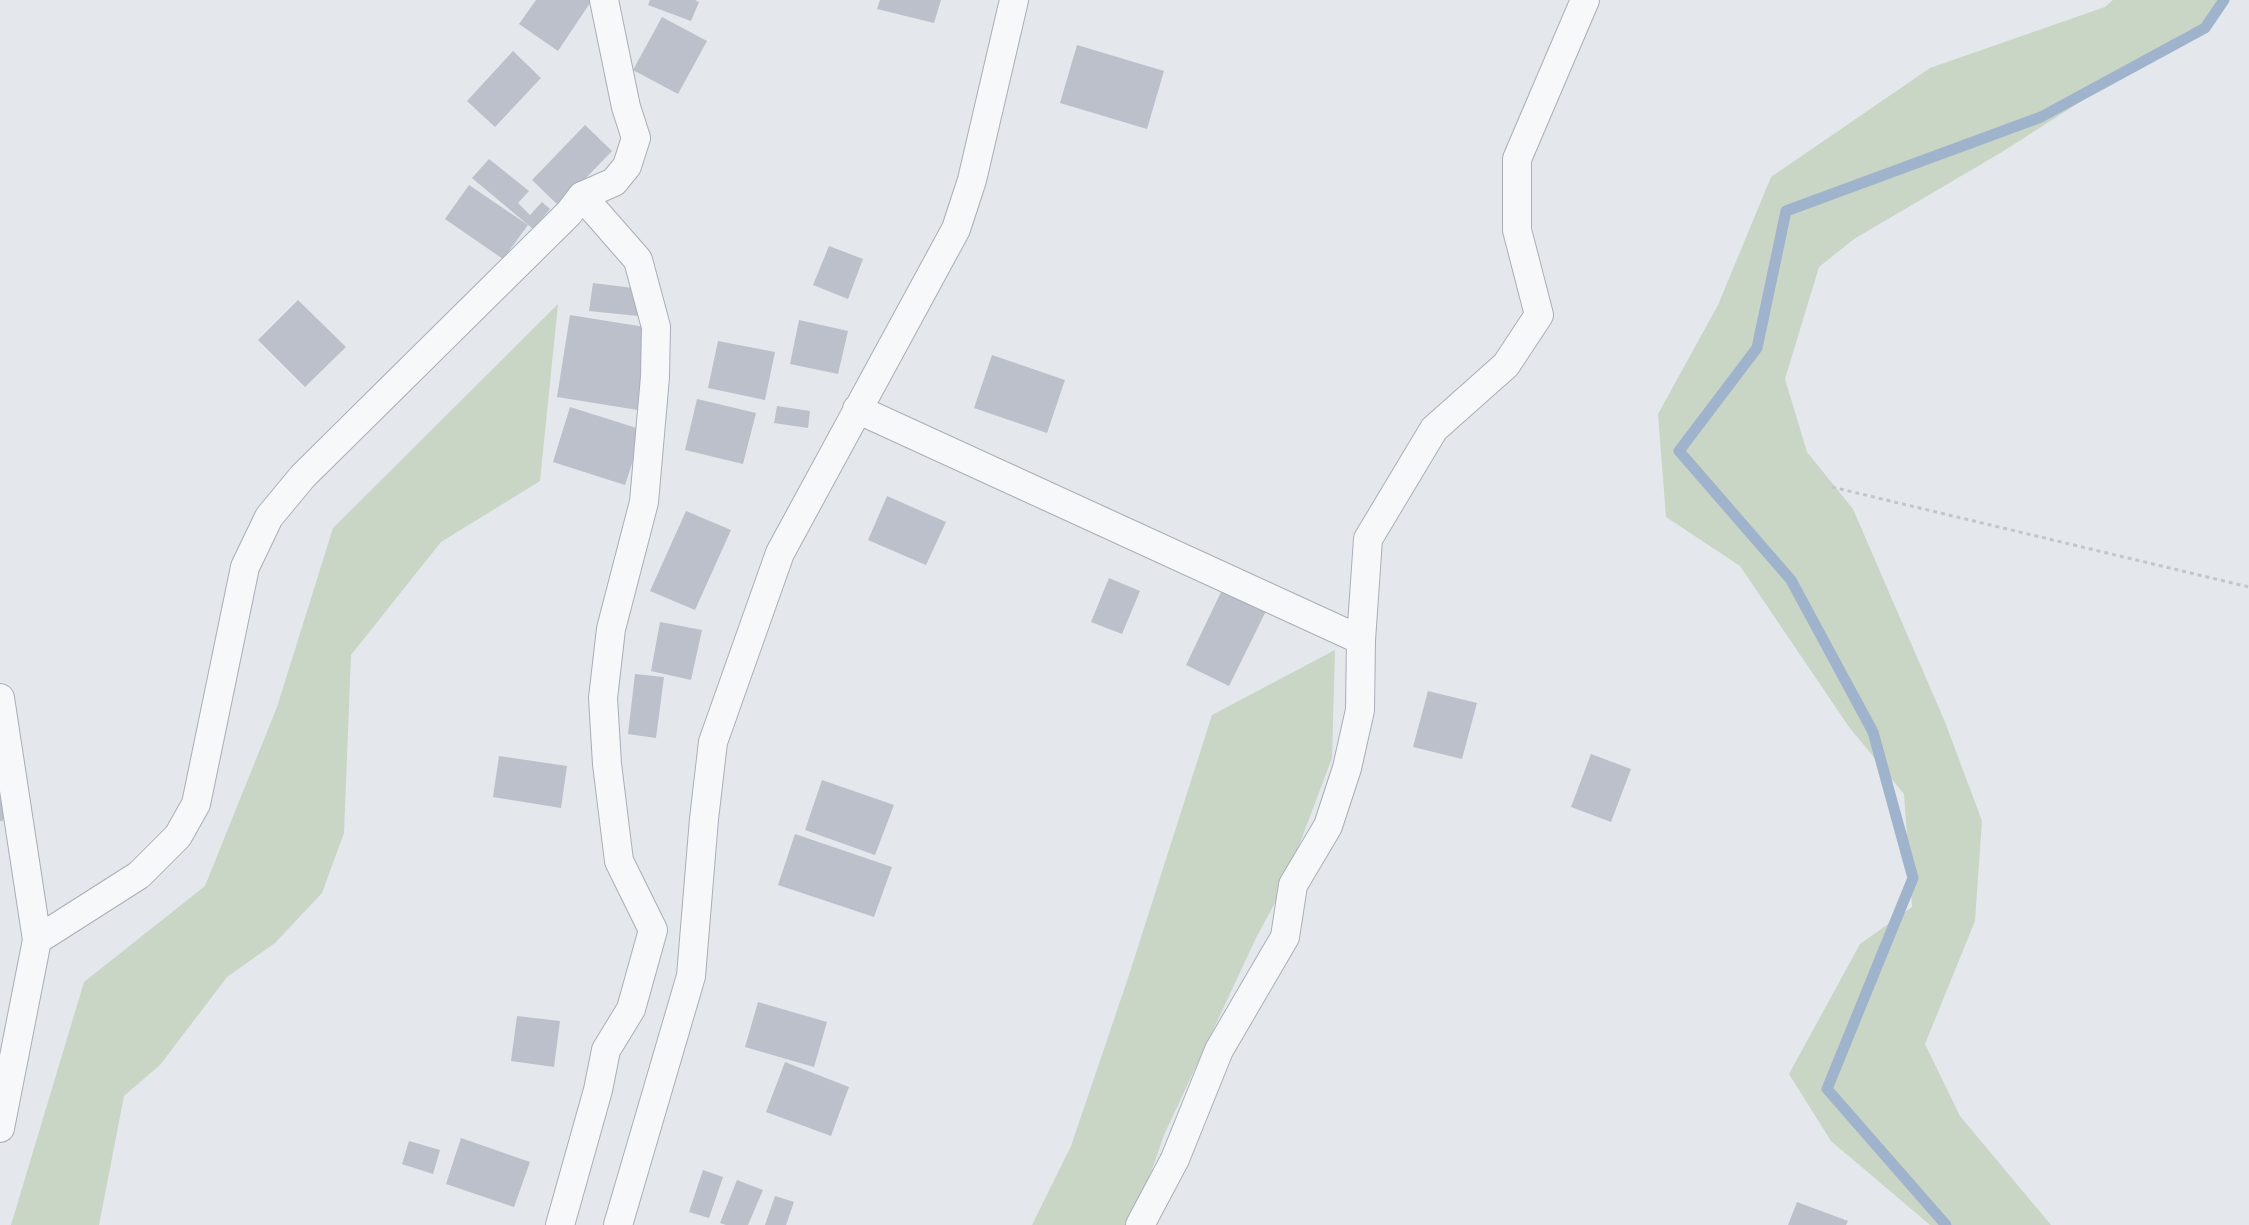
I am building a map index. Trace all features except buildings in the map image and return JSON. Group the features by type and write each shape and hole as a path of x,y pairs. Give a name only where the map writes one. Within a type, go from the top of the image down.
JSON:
{"street":[{"path":"38,940 139,875 178,836 196,804 245,567 268,517 303,476 568,213 582,196 614,182 627,166 636,138 626,107 604,0"},
{"path":"618,1225 691,976 704,819 713,742 780,553 956,229 972,180 1014,0"},
{"path":"1140,1225 1175,1159 1219,1050 1285,937 1293,885 1328,826 1347,768 1360,710 1361,640 1368,539 1434,429 1506,365 1539,315 1517,230 1516,160 1585,0"},
{"path":"560,1225 598,1090 606,1050 631,1010 653,930 619,860 607,764 603,698 611,629 644,502 655,378 656,327 638,260 582,196"},
{"path":"857,409 1361,640"},
{"path":"0,698 38,940 0,1128"}],"path":[{"path":"1832,487 2249,587"}],"green space":[{"path":"2113,0 2229,0 2213,17 2002,152 1854,239 1819,267 1785,379 1807,452 1853,509 1945,722 1982,821 1975,921 1925,1044 1960,1116 2051,1225 1930,1225 1831,1141 1789,1074 1860,944 1912,907 1904,794 1849,727 1740,566 1666,517 1658,414 1718,305 1771,177 1930,68 2105,7"},
{"path":"558,304 540,481 441,542 351,655 344,833 322,893 275,943 227,977 160,1065 124,1096 99,1225 11,1225 84,982 205,886 277,707 333,528"},
{"path":"1335,650 1332,758 1283,888 1256,938 1164,1135 1150,1175 1125,1225 1032,1225 1071,1146 1128,978 1212,715"}],"waterway":[{"path":"1946,1225 1827,1089 1913,878 1873,732 1791,580 1679,451 1757,348 1786,211 2041,117 2205,28 2224,0"}]}
